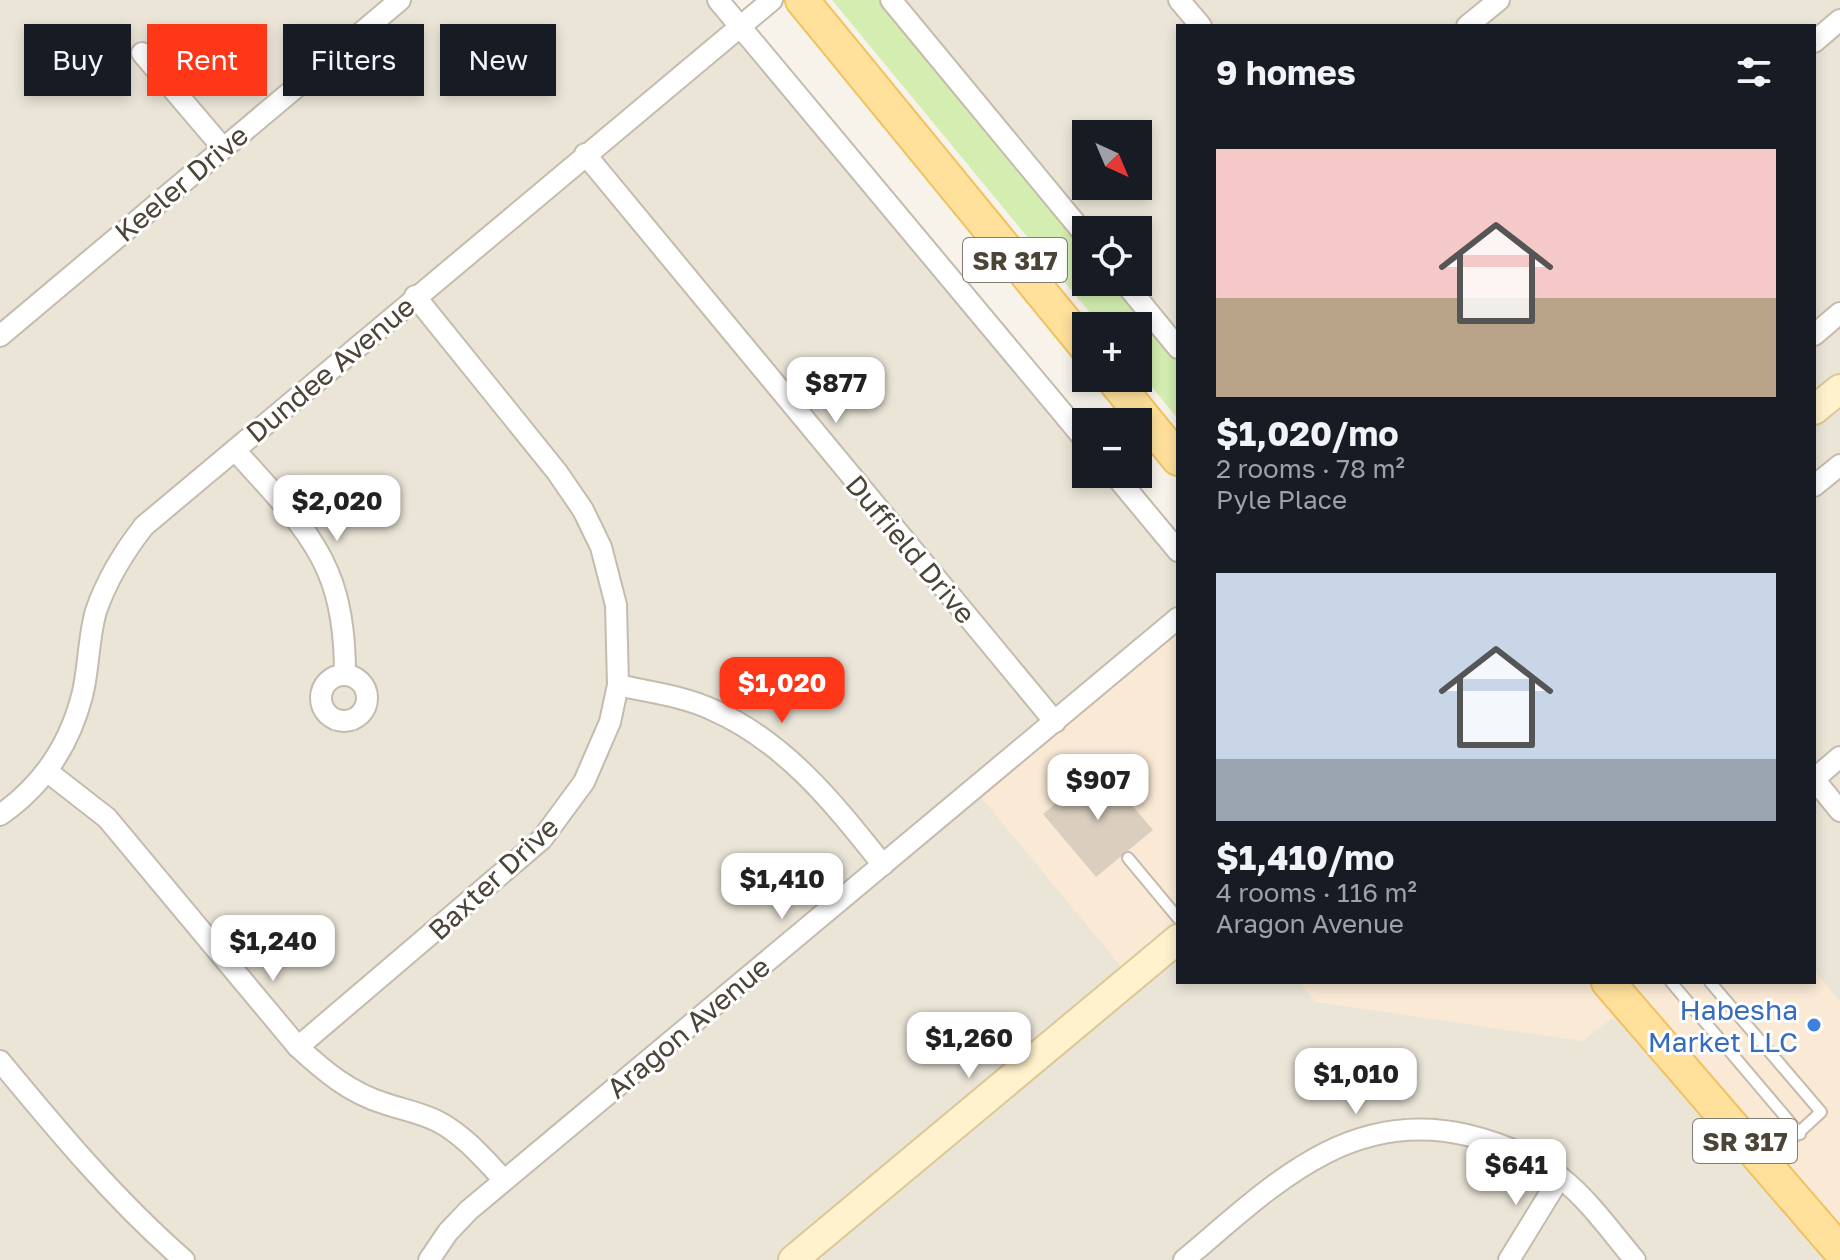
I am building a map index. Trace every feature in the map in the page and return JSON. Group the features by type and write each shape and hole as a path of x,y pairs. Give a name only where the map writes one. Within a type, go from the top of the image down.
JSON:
{"main road":[{"name":"SR 317","path":"802,0 1072,330"},
{"path":"1816,408 1840,389"},
{"path":"1123,392 1176,457"},
{"path":"793,1260 1176,941"},
{"name":"SR 317","path":"1610,984 1840,1251"}],"street":[{"name":"Keeler Drive","path":"0,336 400,0"},
{"path":"718,0 1072,424"},
{"name":"Dundee Avenue","path":"0,815 31,791 48,772 74,720 82,695 95,614 107,582 144,526 772,0"},
{"path":"891,0 1072,219"},
{"path":"1179,0 1199,24"},
{"path":"1469,24 1499,0"},
{"path":"1816,40 1840,20"},
{"path":"142,53 223,148"},
{"name":"Duffield Drive","path":"585,154 1055,722"},
{"name":"Baxter Drive","path":"298,1047 542,839 584,782 610,722 618,685 616,605 601,547 583,510 557,472 415,296"},
{"path":"1135,296 1176,346"},
{"path":"1816,333 1840,313"},
{"path":"235,450 313,543 329,573 345,645 345,674"},
{"path":"1816,484 1840,465"},
{"path":"1126,488 1176,549"},
{"name":"Aragon Avenue","path":"429,1260 448,1232 504,1180 1176,620"},
{"path":"618,685 711,708 748,727 814,782 883,865"},
{"path":"1816,777 1840,757"},
{"path":"48,772 107,818 298,1047 338,1083 363,1096 440,1122 464,1139 504,1180"},
{"path":"1816,781 1840,811"},
{"path":"0,1061 90,1169 137,1219 184,1260"},
{"path":"1184,1260 1279,1181 1309,1161 1341,1143 1375,1133 1412,1128 1478,1138 1524,1155 1560,1177 1635,1260"},
{"path":"1509,1260 1560,1177"}],"lane":[{"path":"1128,858 1176,916"},
{"path":"1673,984 1800,1134"},
{"path":"1712,984 1821,1112 1765,1164"}],"shaded area":[{"path":"0,0 731,0 1072,413 1072,488 1134,488 1176,539 1176,984 1301,984 1316,1002 1627,1007 1840,1260 0,1260"},
{"path":"878,0 1840,0 1840,1002 1816,973 1816,24 1176,24 1176,361 1152,332 1152,312 1136,312 1123,296 1152,296 1152,216 1072,216 1072,234"},
{"path":"1176,621 1176,944 1132,980 975,790"},
{"path":"1816,973 1840,1002 1840,1254 1627,1007 1583,1041 1316,1002 1301,984 1816,984"}],"green space":[{"path":"832,0 878,0 1072,234 1072,291"},
{"path":"1076,296 1123,296 1136,312 1089,312"},
{"path":"1152,332 1176,361 1176,417 1152,387"}],"building":[{"path":"1100,767 1153,830 1096,877 1043,814"}],"place":[{"name":"Habesha Market LLC","path":"1814,1025"}]}
